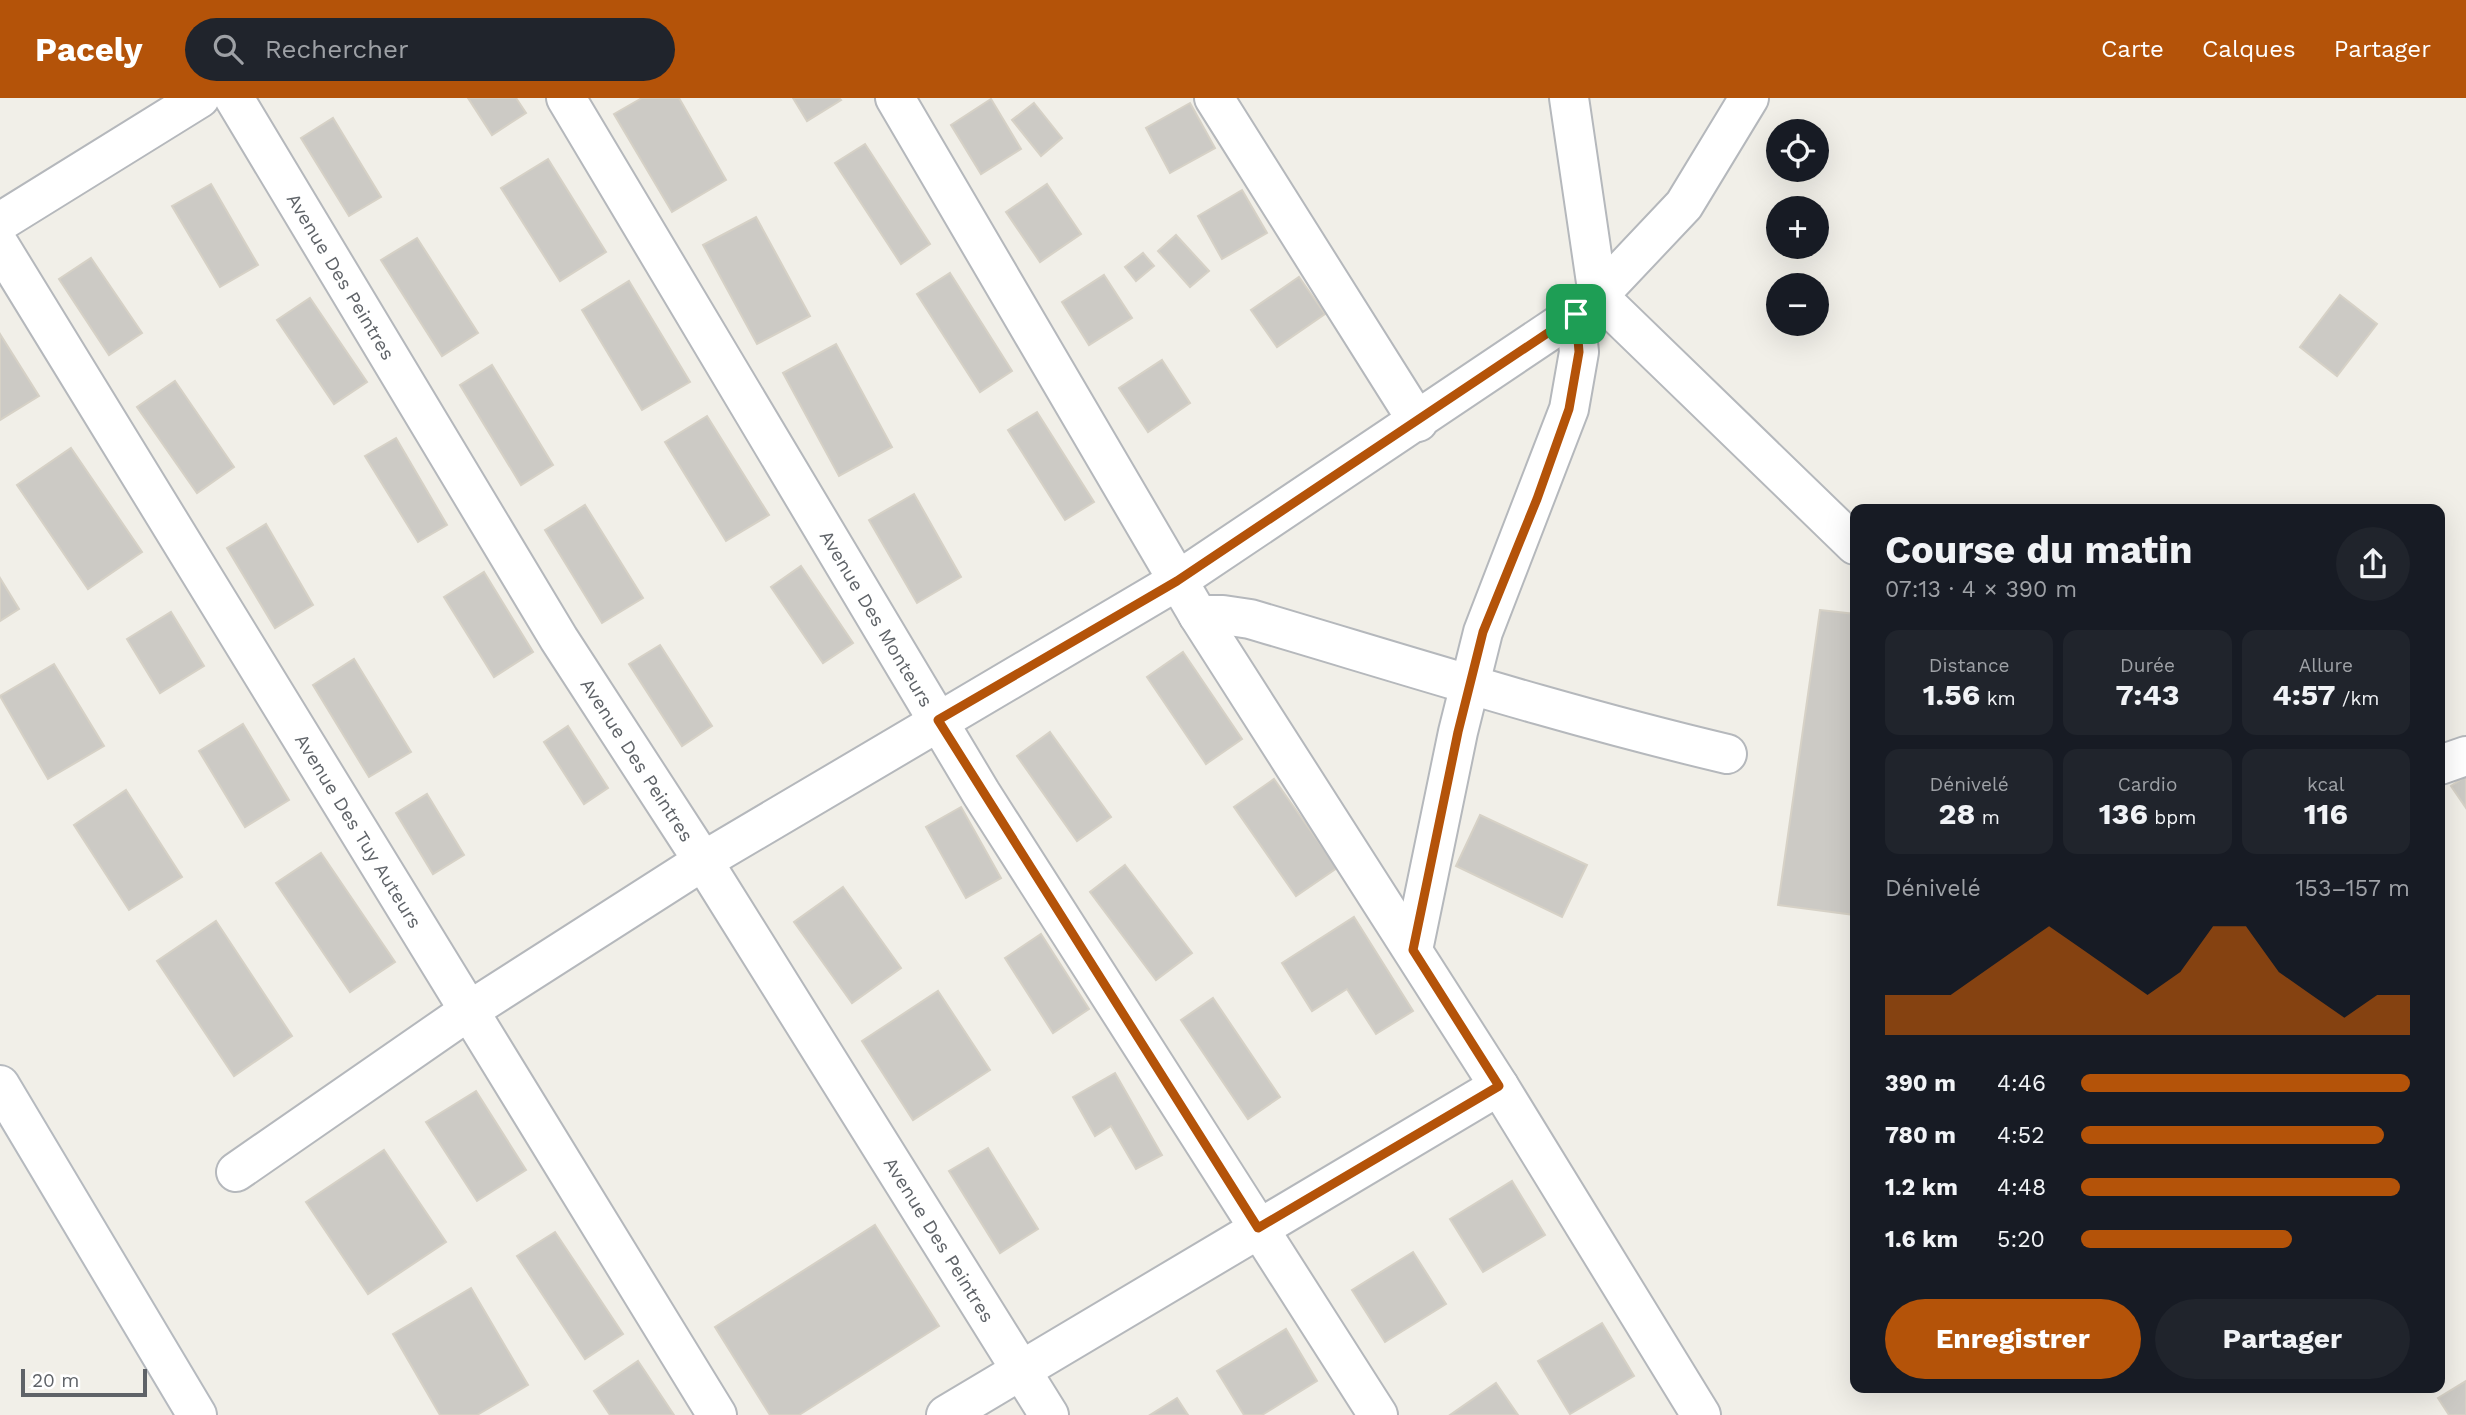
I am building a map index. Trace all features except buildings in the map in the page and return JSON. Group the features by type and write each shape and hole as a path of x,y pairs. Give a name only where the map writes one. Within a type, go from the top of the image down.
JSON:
{"street":[{"path":"0,222 200,98"},
{"name":"Avenue Des Peintres","path":"234,98 559,639 704,862 1049,1415"},
{"name":"Avenue Des Monteurs","path":"566,98 938,720 1378,1415"},
{"path":"895,98 1177,581 1499,1086 1702,1415"},
{"path":"1214,98 1418,422"},
{"path":"1413,950 1483,632 1537,499 1569,409 1587,305 1569,98"},
{"path":"236,1172 467,1012 704,862 938,720 1177,581 1418,422 1587,305 1684,205 1749,98"},
{"name":"Avenue Des Tuy Auteurs","path":"0,246 467,1012 717,1415"},
{"path":"1587,305 1850,541"},
{"path":"1198,615 1250,619 1470,682 1510,698 1727,754"},
{"path":"2445,763 2466,756"},
{"path":"0,1085 197,1415"},
{"path":"946,1415 1499,1086"}],"route":[{"path":"1576,314 1579,352 1569,409 1537,499 1483,632 1458,732 1413,950 1499,1086 1258,1228 981,793 938,720 1177,581 1576,314"}]}
